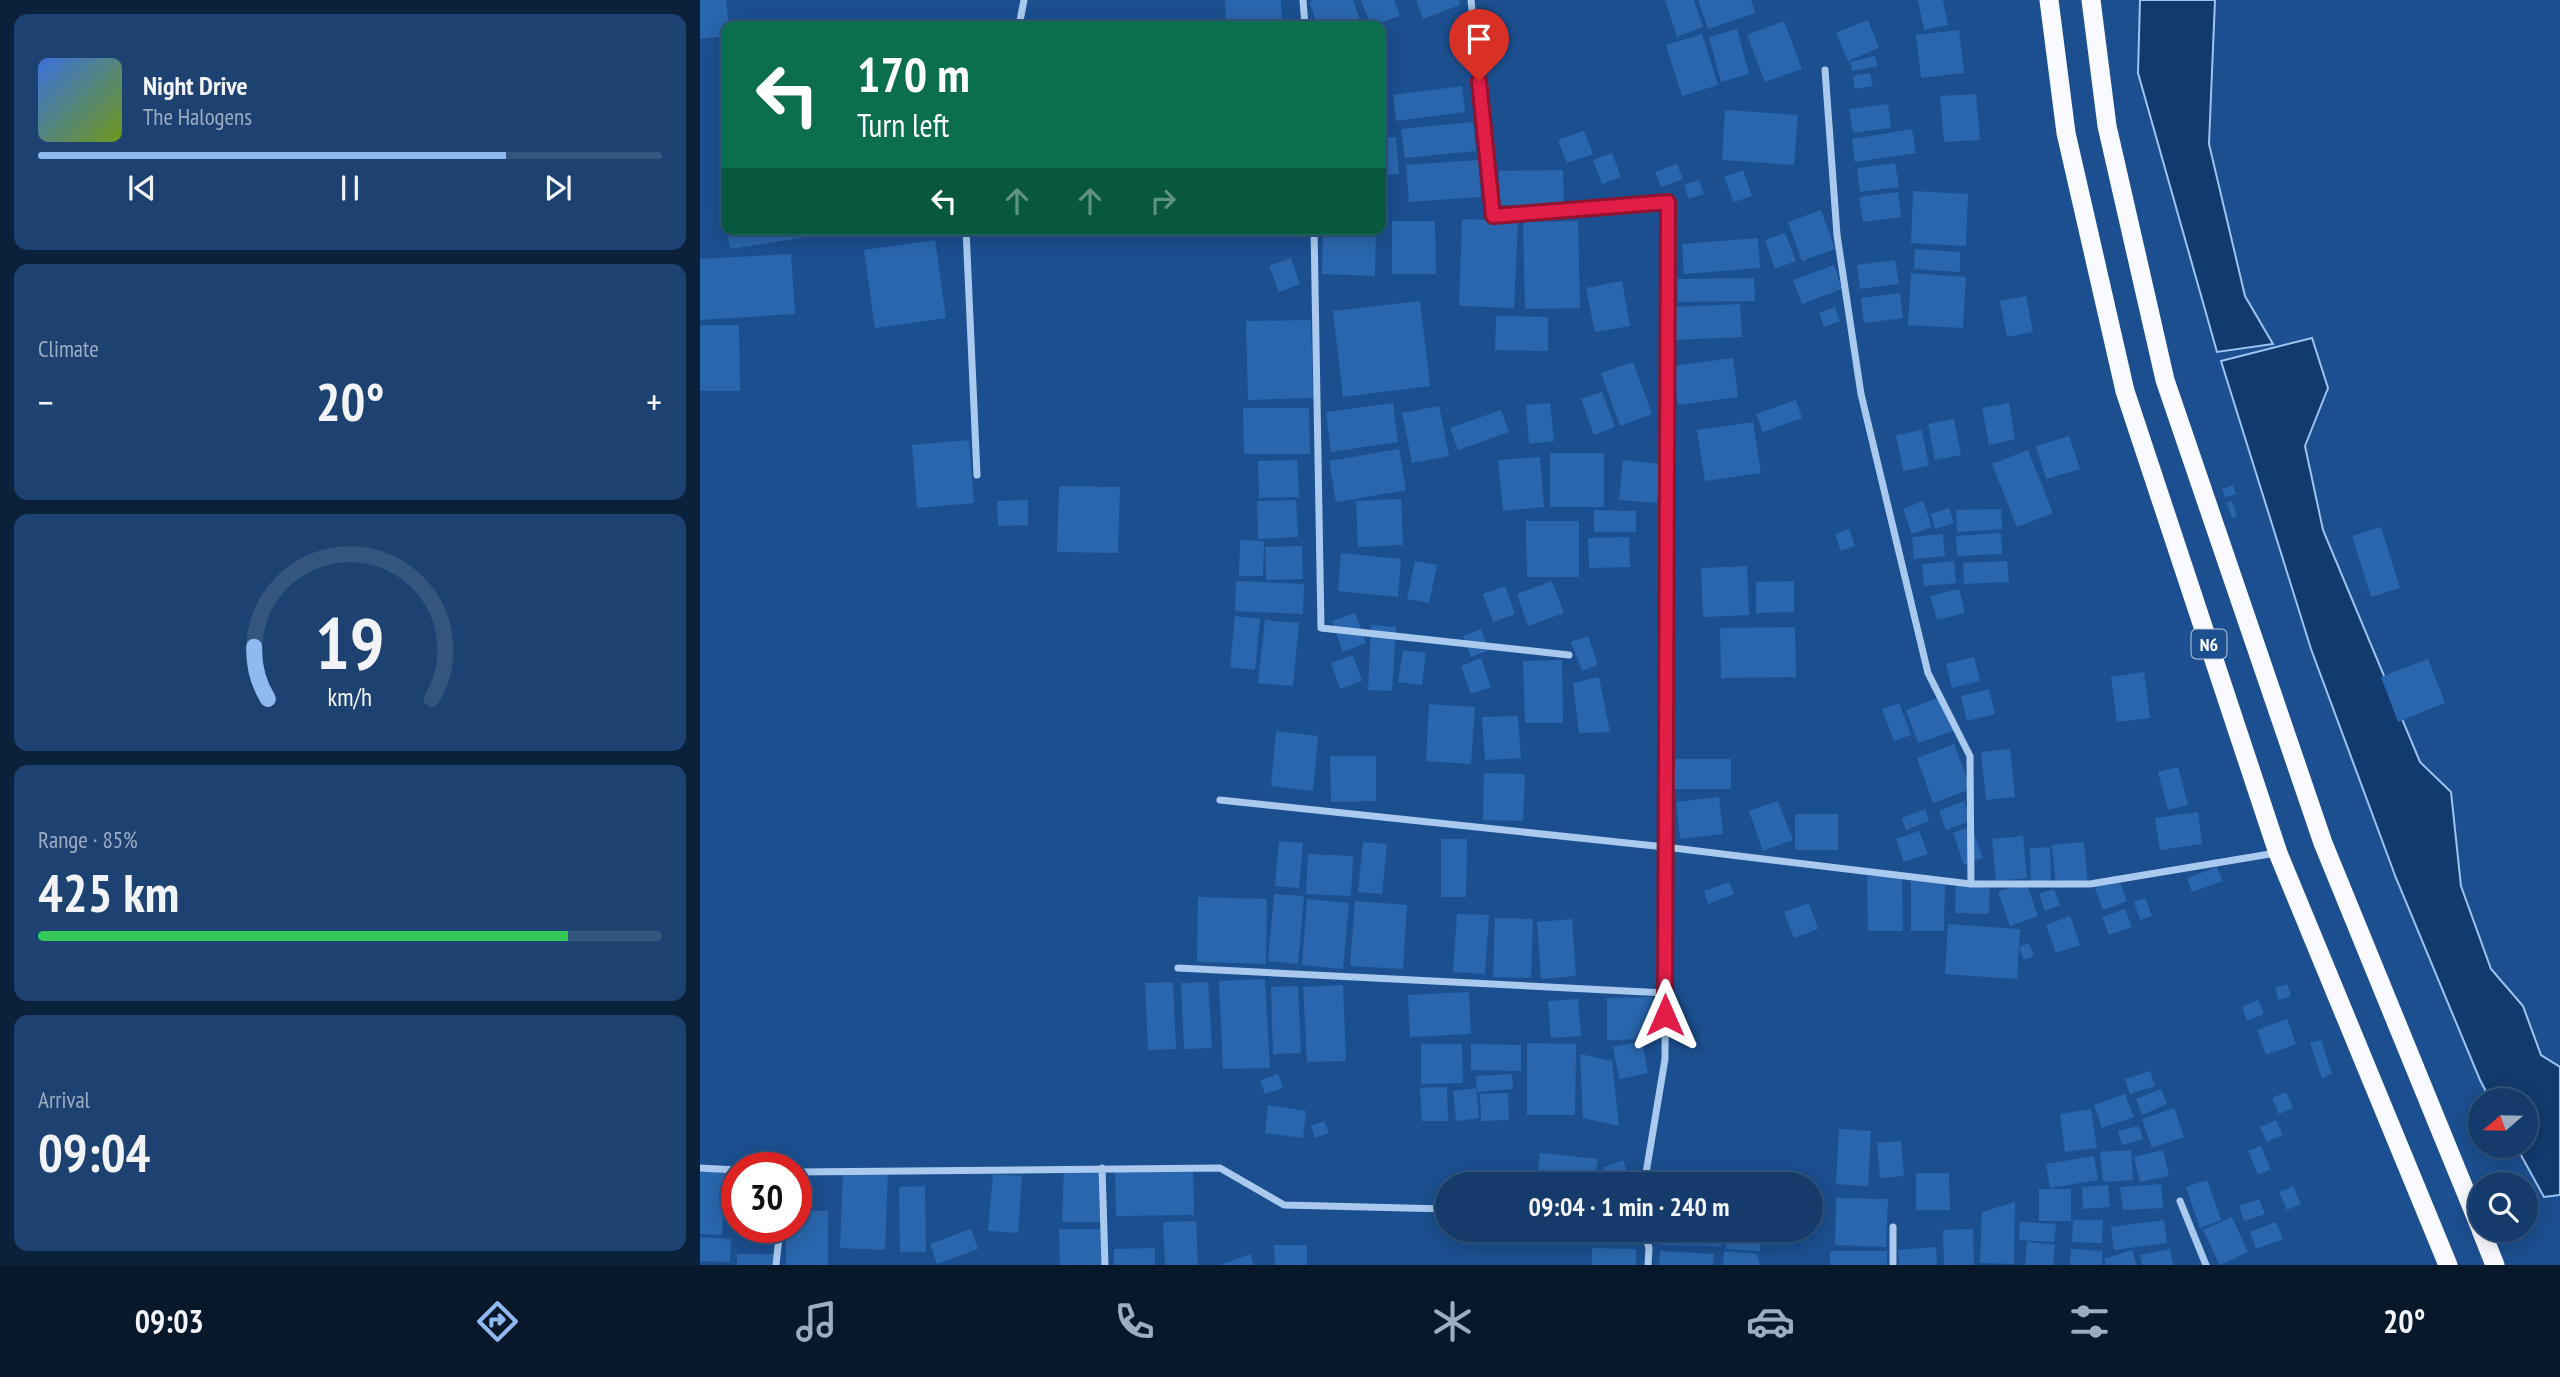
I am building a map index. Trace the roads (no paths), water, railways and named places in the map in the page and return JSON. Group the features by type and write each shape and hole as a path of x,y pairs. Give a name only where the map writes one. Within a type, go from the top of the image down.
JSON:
{"highway":[{"name":"N6","path":"2049,0 2066,133 2125,391 2278,853 2448,1265"},
{"name":"N6","path":"2091,0 2107,126 2165,380 2323,843 2468,1199"},
{"name":"N6","path":"2485,1242 2495,1265"}],"street":[{"path":"1021,21 1024,0"},
{"path":"1303,0 1305,21"},
{"path":"1471,0 1493,216 1668,202 1665,1059 1646,1172"},
{"path":"1825,70 1837,235 1861,394 1928,673 1970,756 1971,884"},
{"path":"966,235 977,475"},
{"path":"1314,235 1321,628 1569,655"},
{"path":"1220,800 1665,847 1971,884 2090,884 2278,853"},
{"path":"1178,968 1665,993"},
{"path":"700,1168 721,1169"},
{"path":"1102,1168 1105,1265"},
{"path":"812,1172 1220,1168 1284,1205 1435,1209"},
{"path":"2180,1201 2206,1265"},
{"path":"1893,1227 1893,1265"},
{"path":"1647,1242 1647,1265"},
{"path":"776,1265 778,1243"}],"water":[{"path":"2140,0 2215,0 2209,144 2245,296 2273,344 2217,352 2138,73"},
{"path":"2312,338 2328,388 2305,446 2323,530 2420,762 2451,792 2461,886 2491,969 2523,1006 2541,1055 2560,1067 2560,1195 2544,1197 2538,1186 2538,1172 2530,1172 2523,1158 2538,1158 2538,1088 2484,1088 2396,878 2311,649 2221,361"}]}
